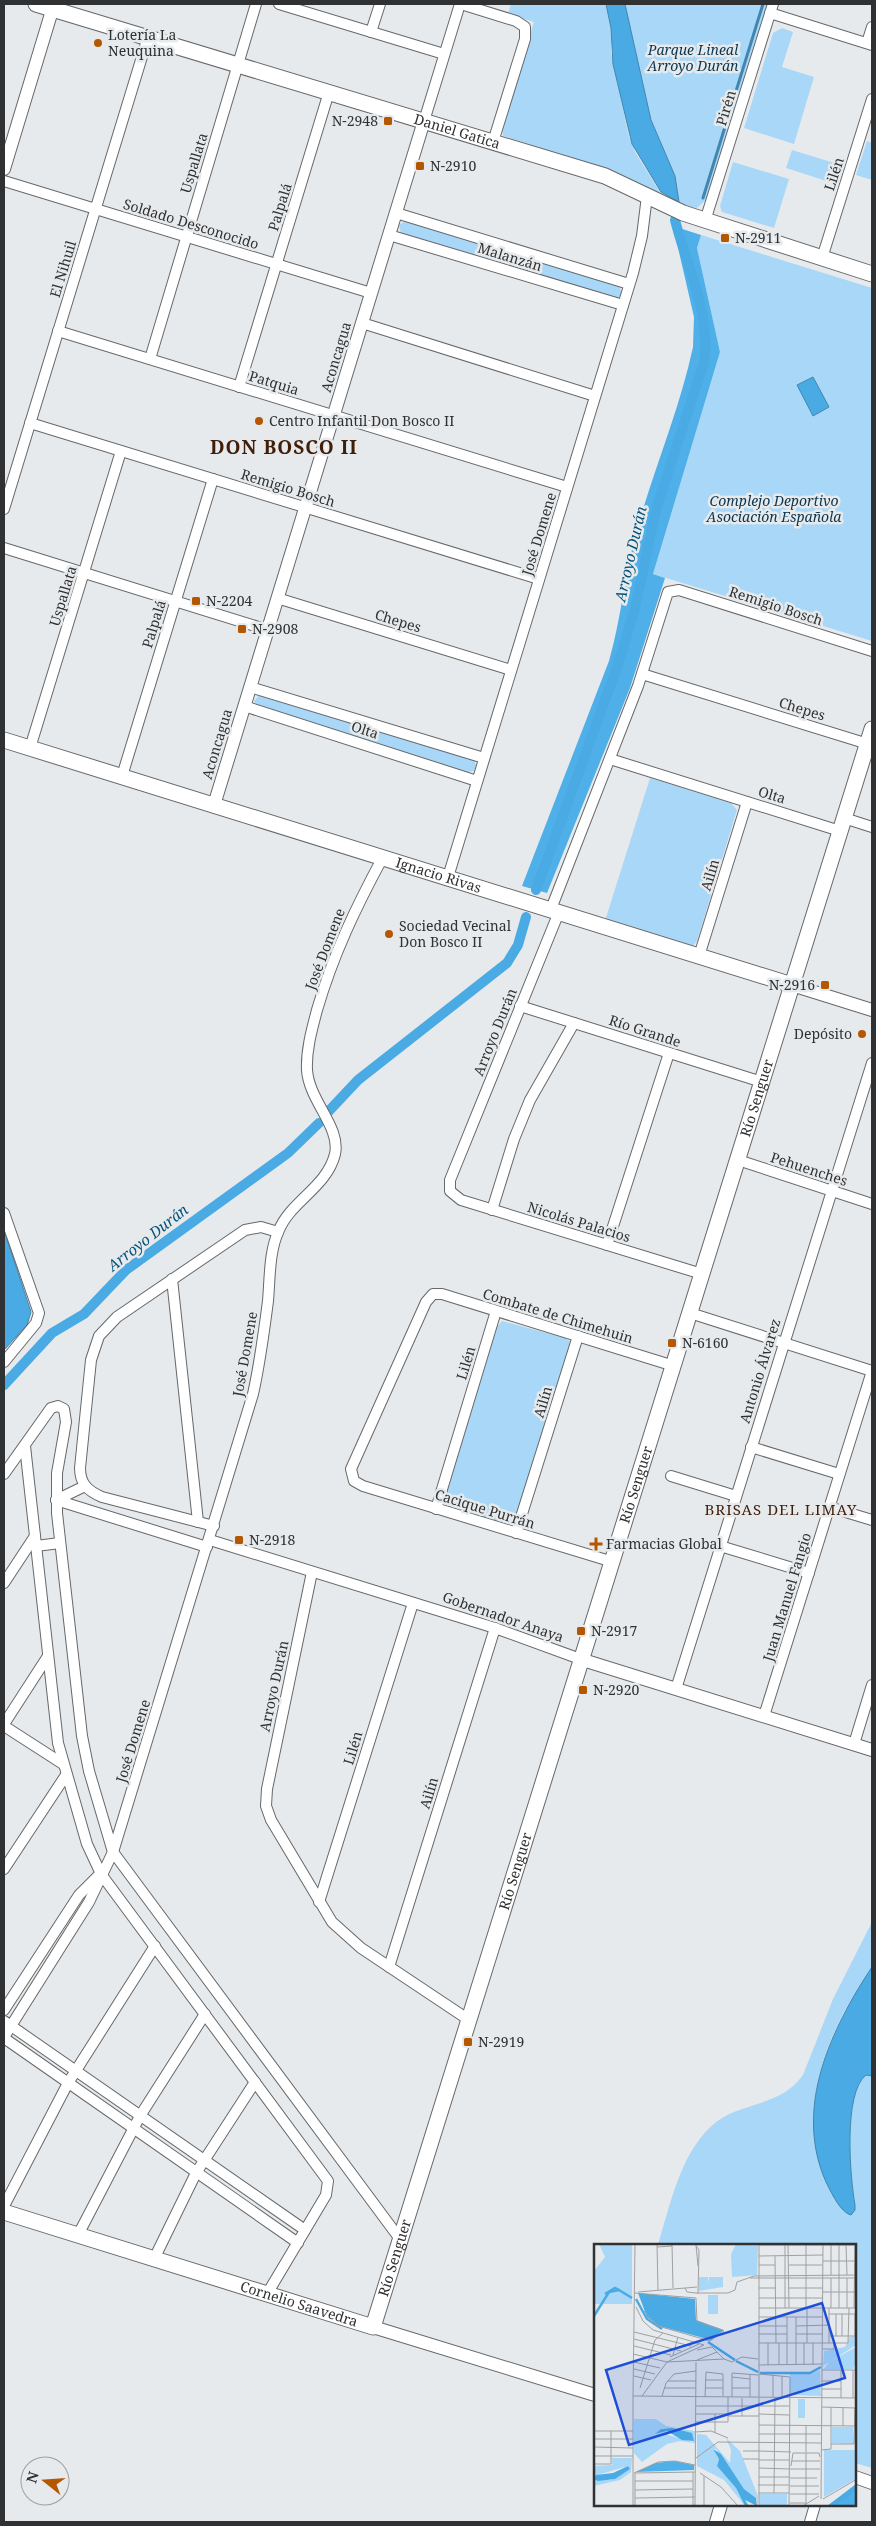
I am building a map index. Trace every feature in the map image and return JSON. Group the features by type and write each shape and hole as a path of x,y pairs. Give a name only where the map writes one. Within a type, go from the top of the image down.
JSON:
{"main road":[{"name":"Daniel Gatica","path":"36,4 53,6 238,65 613,179 664,205 705,221 872,274"},
{"name":"Río Senguer","path":"373,2327 583,1660 872,728"},
{"name":"Ignacio Rivas","path":"4,740 792,985"},
{"name":"Cornelio Saavedra","path":"4,2212 373,2327"}],"street":[{"name":"Uspallata","path":"150,359 256,4"},
{"path":"279,4 444,54"},
{"path":"371,32 380,4"},
{"path":"461,4 516,20 525,27 525,40 493,142"},
{"name":"Aconcagua","path":"214,805 444,54 461,4"},
{"path":"4,169 53,6"},
{"path":"771,9 870,44 872,27"},
{"name":"Pirén","path":"705,221 771,9"},
{"name":"El Nihuil","path":"4,509 148,37"},
{"name":"Palpalá","path":"239,387 329,92"},
{"name":"Lilén","path":"822,258 872,99"},
{"name":"Soldado Desconocido","path":"4,182 371,293"},
{"name":"José Domene","path":"448,877 623,305 642,236 647,196"},
{"name":"Malanzán","path":"396,213 629,284"},
{"name":"Malanzán","path":"389,235 623,305"},
{"path":"362,323 595,396"},
{"name":"Patquia","path":"58,331 567,487"},
{"name":"Remigio Bosch","path":"30,423 539,579"},
{"name":"Uspallata","path":"30,748 122,451"},
{"name":"Palpalá","path":"122,776 213,479"},
{"path":"4,548 268,630"},
{"name":"Remigio Bosch","path":"671,590 679,590 872,651"},
{"name":"Arroyo Durán","path":"450,1191 450,1180 520,1006 642,674 667,594 671,590"},
{"name":"Chepes","path":"277,598 511,670"},
{"name":"Chepes","path":"642,674 868,744"},
{"name":"Olta","path":"250,686 484,758"},
{"name":"Olta","path":"244,706 477,780"},
{"name":"Olta","path":"610,759 747,802 842,825 872,827"},
{"name":"Ailín","path":"698,956 747,802"},
{"name":"José Domene","path":"4,2038 7,2024 90,1902 101,1874 113,1852 214,1526 258,1370 272,1256 278,1232 283,1221 324,1176 335,1154 334,1132 315,1100 309,1082 307,1069 309,1046 322,993 338,946 383,857"},
{"name":"Ignacio Rivas","path":"792,985 872,1010"},
{"name":"Río Grande","path":"520,1006 762,1082"},
{"path":"492,1210 514,1140 530,1100 574,1023"},
{"path":"607,1245 669,1053"},
{"name":"Antonio Álvarez","path":"676,1689 872,1063"},
{"name":"Pehuenches","path":"738,1160 872,1204"},
{"name":"Nicolás Palacios","path":"450,1191 456,1199 702,1274"},
{"path":"4,1213 39,1313 36,1323 4,1362"},
{"path":"214,1526 102,1497 91,1493 80,1479 94,1348 106,1326 245,1230 262,1227 278,1232"},
{"path":"172,1280 198,1522"},
{"name":"Combate de Chimehuin","path":"351,1478 351,1469 426,1302 433,1294 442,1294 674,1366"},
{"name":"Lilén","path":"436,1509 496,1311"},
{"path":"690,1313 872,1371"},
{"name":"Ailín","path":"516,1533 578,1336"},
{"name":"Juan Manuel Fangio","path":"764,1716 872,1371"},
{"path":"4,1474 51,1408 58,1406 64,1409 66,1422 57,1473 56,1500 60,1543 82,1736 89,1771 113,1852 400,2239"},
{"path":"25,1446 56,1729 63,1764 87,1844 101,1874 328,2181 326,2195 267,2294"},
{"path":"751,1447 839,1474"},
{"path":"671,1476 736,1496"},
{"name":"Cacique Purrán","path":"351,1478 363,1486 613,1562"},
{"path":"56,1500 85,1486"},
{"name":"Gobernador Anaya","path":"56,1500 312,1572 495,1628 583,1660 872,1750"},
{"path":"829,1506 872,1520"},
{"path":"35,1541 60,1543"},
{"path":"4,1583 35,1541"},
{"path":"720,1546 809,1573"},
{"name":"Arroyo Durán","path":"312,1572 267,1789 266,1806 271,1820 319,1902"},
{"name":"Lilén","path":"319,1902 412,1603"},
{"name":"Ailín","path":"389,1967 495,1628"},
{"path":"48,1656 4,1725 63,1764"},
{"path":"854,1744 872,1685"},
{"path":"4,1869 66,1775"},
{"name":"José Domene","path":"4,2010 79,1895 101,1874"},
{"path":"319,1902 339,1930 389,1967 469,2020"},
{"path":"4,2206 75,2070 155,1946"},
{"path":"78,2235 133,2128 205,2014"},
{"path":"7,2024 305,2230"},
{"path":"4,2038 298,2243"},
{"path":"154,2259 196,2173 256,2082"},
{"name":"Cornelio Saavedra","path":"373,2327 594,2395"},
{"path":"856,2478 872,2483"},
{"path":"716,2522 721,2506"},
{"path":"810,2522 815,2506"}],"green space":[{"name":"Parque Lineal Arroyo Durán","path":"511,4 606,4 611,28 611,52 629,137 635,152 665,200 615,172 503,136 502,125 534,22 508,14"},
{"name":"Parque Lineal Arroyo Durán","path":"625,4 768,4 708,198 697,208 679,205 675,176 651,120"},
{"path":"782,28 793,32 782,67 814,77 794,144 744,128 773,33"},
{"path":"867,141 872,143 872,180 856,175"},
{"path":"792,150 841,165 836,184 786,168"},
{"path":"733,162 789,179 774,228 722,212 720,206"},
{"path":"405,221 619,285 622,294 617,299 401,234 399,225"},
{"name":"Complejo Deportivo Asociación Española","path":"701,235 872,288 872,641 653,574 720,352 697,248"},
{"path":"260,694 474,759 477,768 474,771 467,772 258,708 254,701"},
{"path":"650,778 731,803 737,810 697,941 693,946 605,921"},
{"path":"502,1321 565,1338 571,1342 516,1523 509,1527 448,1508 444,1501 497,1327"},
{"path":"872,1922 874,1950 872,1967 867,1978 845,2010 823,2061 817,2084 814,2132 825,2178 837,2200 855,2205 850,2157 851,2117 859,2085 866,2075 872,2076 872,2468 856,2463 856,2244 658,2244 682,2169 703,2135 717,2122 734,2112 781,2095 796,2083 803,2075 833,1999"}],"shaded area":[{"path":"606,4 625,4 651,120 675,176 679,202 661,192 632,144 613,64 611,28"},
{"path":"673,226 701,235 697,248 720,352 653,574 665,578 630,688 547,893 522,886 609,661 634,543 688,370 693,347 694,317"},
{"path":"813,377 829,407 813,416 797,385"},
{"path":"4,1230 31,1312 27,1325 4,1350"},
{"path":"872,1967 872,2076 866,2075 859,2085 851,2117 850,2156 855,2210 851,2215 843,2210 833,2196 826,2182 817,2154 813,2126 815,2098 821,2070 831,2043 843,2016"}],"waterway":[{"path":"703,198 763,4"},
{"name":"Arroyo Durán","path":"536,890 617,667 634,612 657,506 704,363 705,344 701,308 675,220"},
{"name":"Arroyo Durán","path":"327,1113 358,1080 507,963 518,945 526,917"},
{"name":"Arroyo Durán","path":"4,1385 52,1333 84,1314 126,1270 288,1153 319,1123"}],"place":[{"name":"Lotería La Neuquina","path":"98,43"},
{"name":"N-2948","path":"388,121"},
{"name":"N-2910","path":"420,166"},
{"name":"N-2911","path":"725,238"},
{"name":"Centro Infantil Don Bosco II","path":"259,421"},
{"name":"N-2204","path":"196,601"},
{"name":"N-2908","path":"242,629"},
{"name":"Sociedad Vecinal Don Bosco II","path":"389,934"},
{"name":"N-2916","path":"825,985"},
{"name":"Depósito","path":"862,1034"},
{"name":"N-6160","path":"672,1343"},
{"name":"N-2918","path":"239,1540"},
{"name":"Farmacias Global","path":"596,1544"},
{"name":"N-2917","path":"581,1631"},
{"name":"N-2920","path":"583,1690"},
{"name":"N-2919","path":"468,2042"}],"district":[{"name":"DON BOSCO II","path":"284,447"},
{"name":"BRISAS DEL LIMAY","path":"781,1510"}]}
